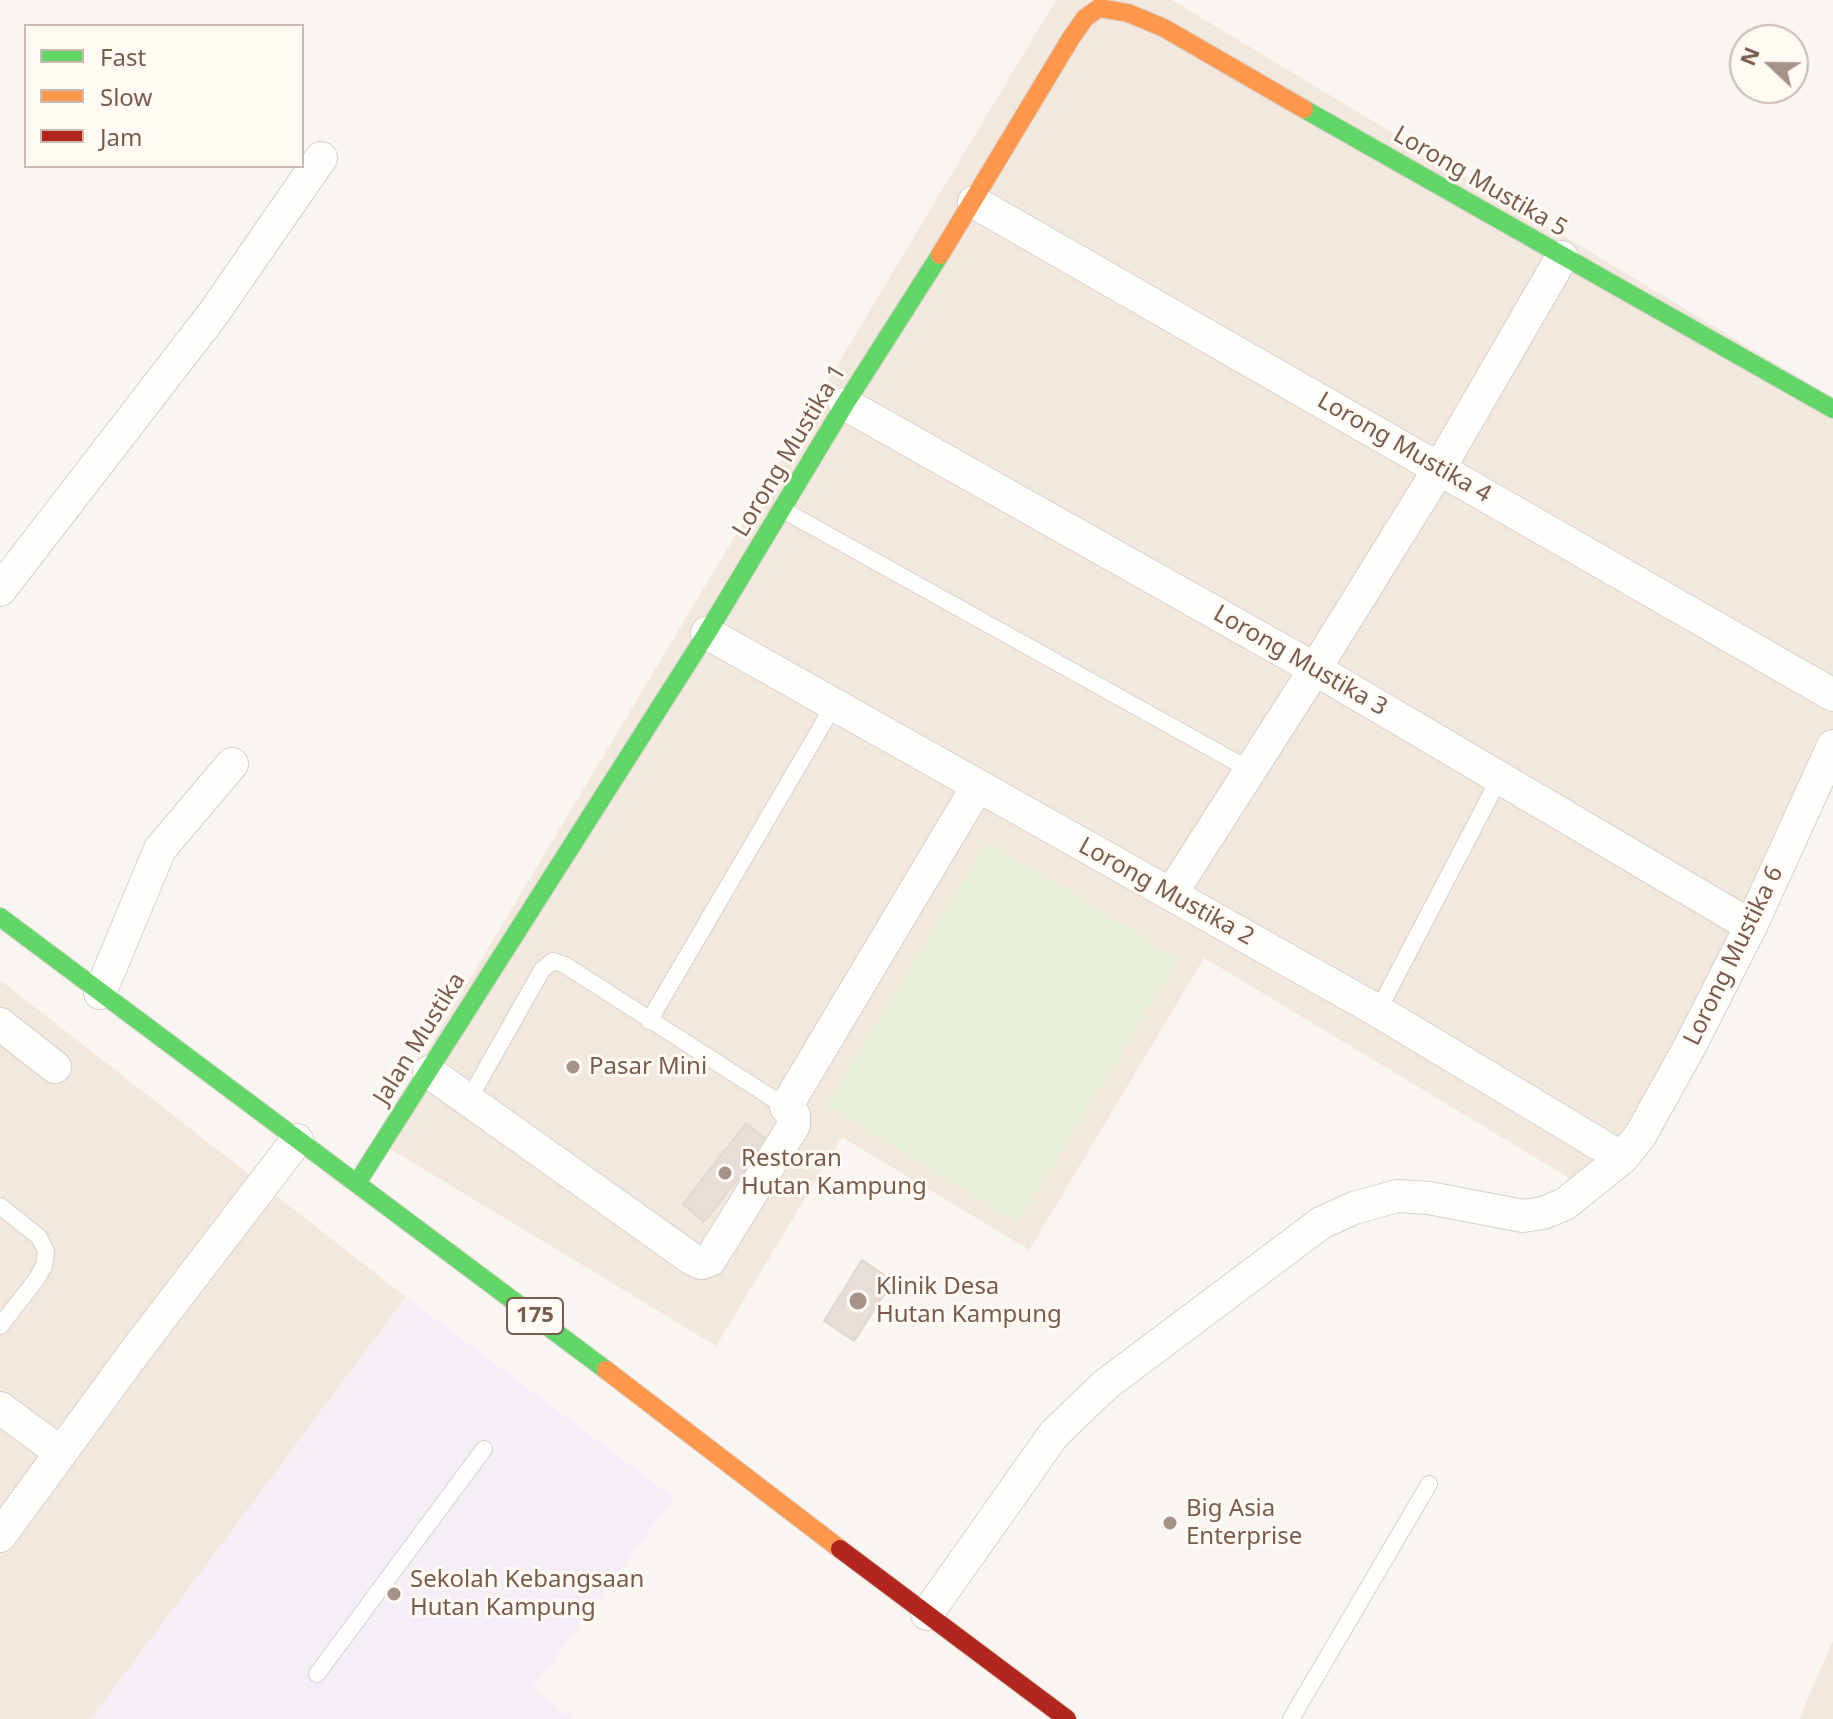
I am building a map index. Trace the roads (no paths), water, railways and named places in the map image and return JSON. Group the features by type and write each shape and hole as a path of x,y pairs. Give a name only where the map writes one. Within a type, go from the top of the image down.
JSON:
{"street":[{"name":"Lorong Mustika 1","path":"522,920 707,633 845,404 974,202 1071,38 1085,18 1099,8"},
{"name":"Lorong Mustika 5","path":"1099,8 1128,13 1164,28 1833,409"},
{"path":"0,590 213,314 321,158"},
{"name":"Lorong Mustika 4","path":"974,202 1833,695"},
{"path":"1171,894 1439,469 1562,257"},
{"name":"Lorong Mustika 3","path":"845,404 1315,669 1751,926"},
{"name":"Lorong Mustika 2","path":"707,633 1378,1011 1622,1158"},
{"name":"Lorong Mustika 6","path":"927,1614 1054,1434 1105,1385 1321,1223 1354,1208 1397,1196 1429,1198 1523,1216 1543,1213 1565,1204 1622,1158 1640,1136 1660,1102 1751,926 1833,746"},
{"path":"100,993 160,849 232,764"},
{"path":"429,1072 692,1259 701,1263 710,1260 794,1125 794,1116 786,1107 977,787"},
{"name":"175","path":"0,917 1067,1719"},
{"name":"Jalan Mustika","path":"357,1183 522,920"},
{"path":"0,1024 55,1067"},
{"path":"0,1536 297,1140"},
{"path":"0,1408 60,1452"}],"lane":[{"path":"782,509 1250,770"},
{"path":"649,1021 834,705"},
{"path":"1378,1011 1500,777"},
{"path":"469,1099 542,970 553,961 565,965 786,1107"},
{"path":"0,1206 39,1237 46,1251 44,1266 36,1280 0,1326"},
{"path":"317,1674 484,1449"},
{"path":"1291,1719 1429,1484"}],"place":[{"name":"Pasar Mini","path":"573,1067"},
{"name":"Restoran Hutan Kampung","path":"725,1173"},
{"name":"Klinik Desa Hutan Kampung","path":"858,1301"},
{"name":"Big Asia Enterprise","path":"1170,1523"},
{"name":"Sekolah Kebangsaan Hutan Kampung","path":"394,1594"}]}
